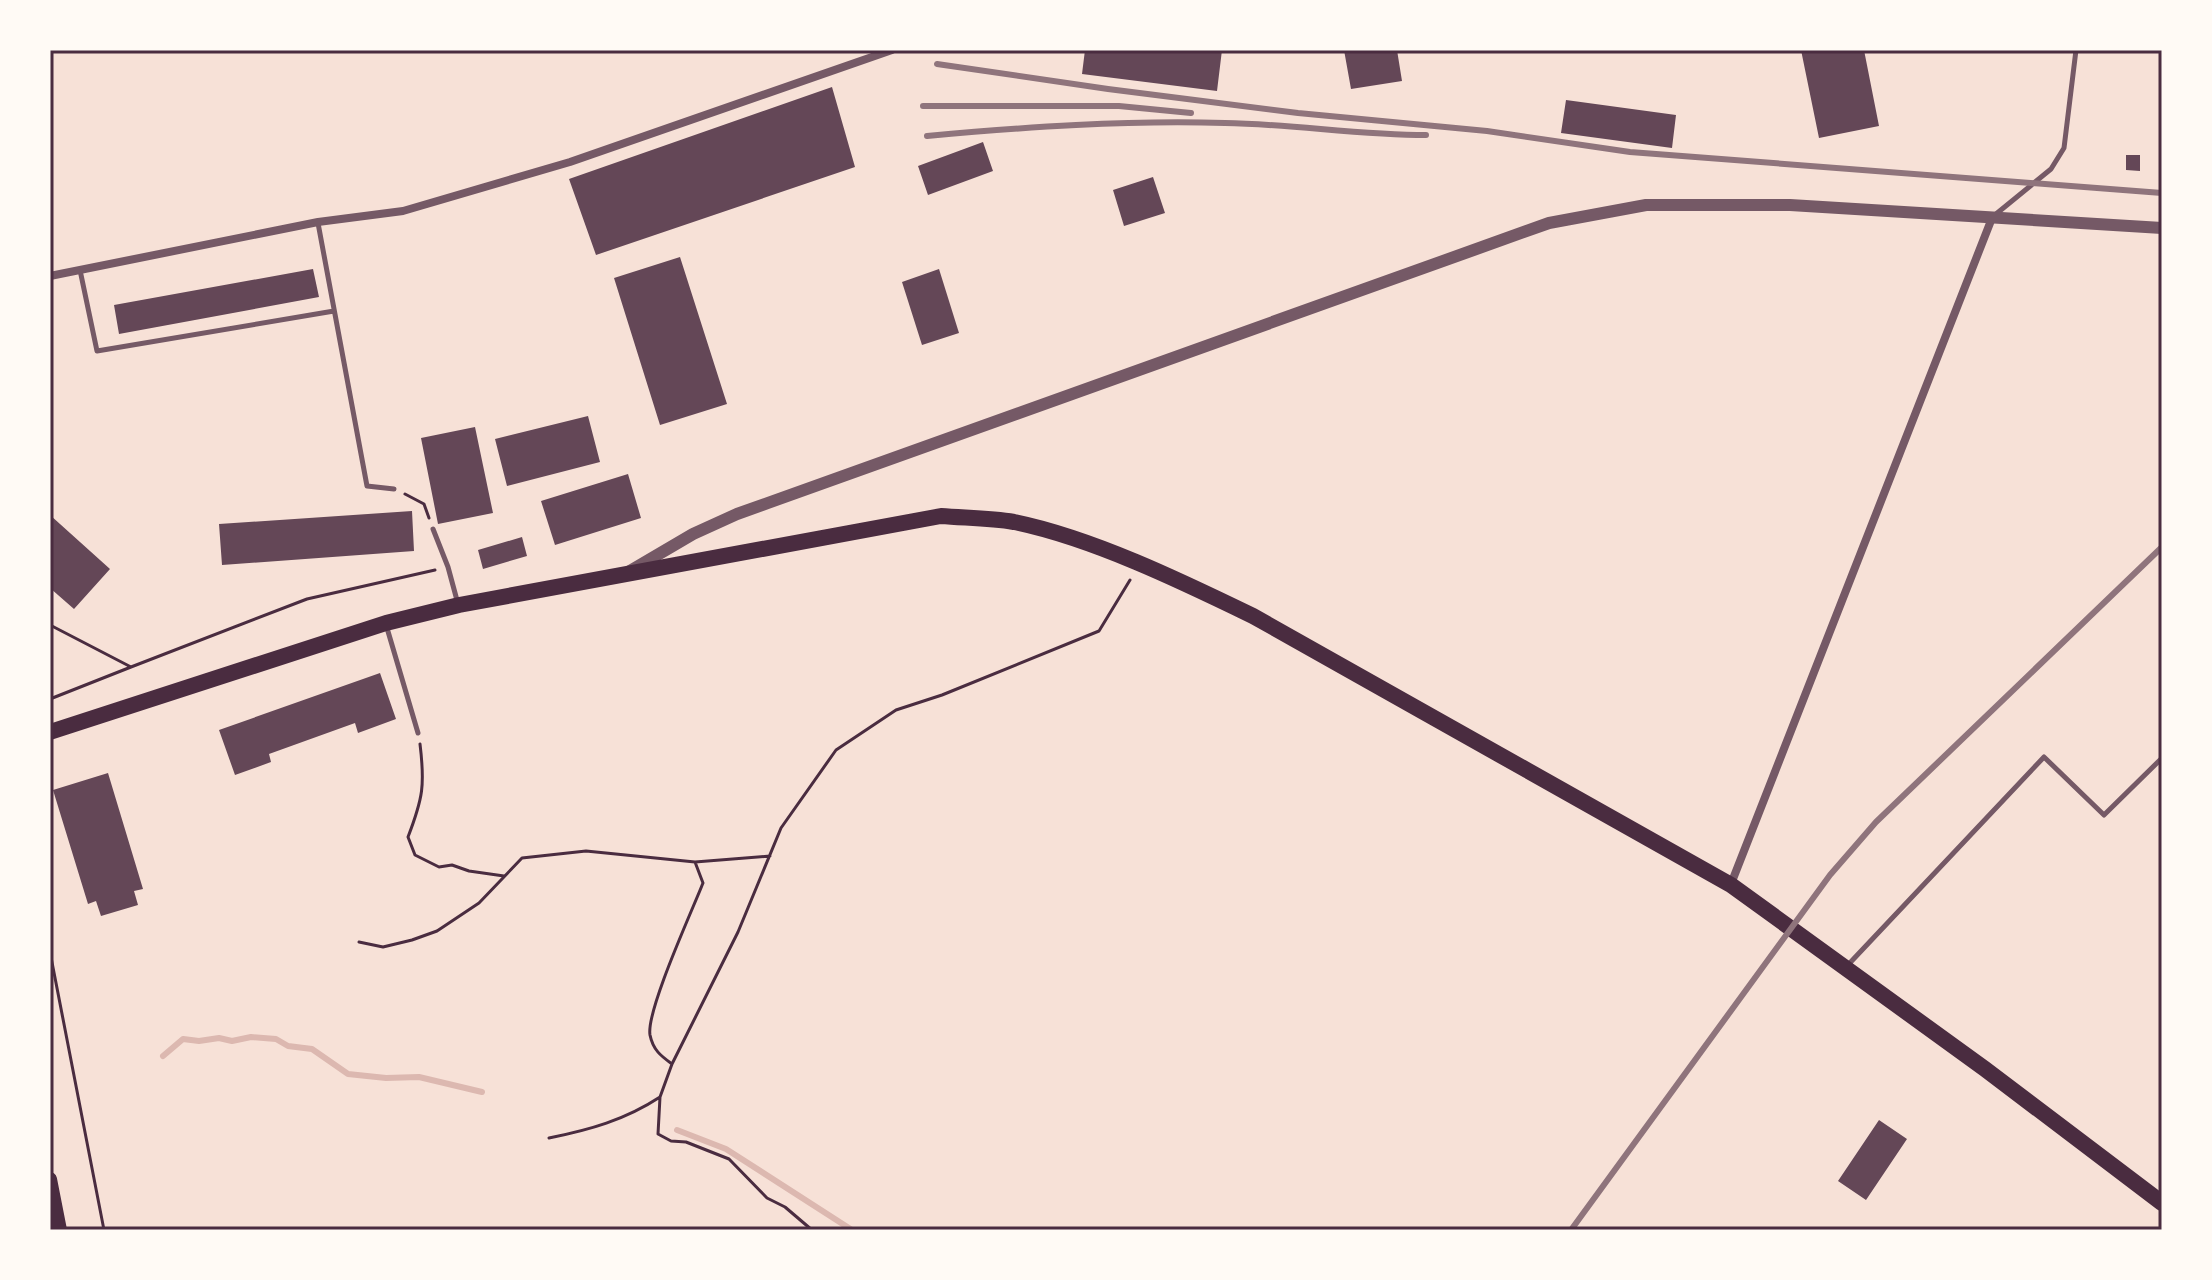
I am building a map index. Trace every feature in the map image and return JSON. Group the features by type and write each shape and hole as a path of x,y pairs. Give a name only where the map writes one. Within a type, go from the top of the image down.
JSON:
{"highway":[{"path":"50,732 386,623 459,605 941,516 1014,522 1076,540 1176,579 1253,616 1731,885 2162,1203"}],"main road":[{"path":"50,1179 60,1230"}],"street":[{"path":"50,276 318,222 403,211 570,162 892,50"},
{"path":"627,572 693,534 737,514 1549,223 1646,205 1790,205 2162,228"},
{"path":"1731,885 1992,218"}],"lane":[{"path":"1992,218 2051,169 2064,148 2076,50"},
{"path":"318,222 367,486 394,489"},
{"path":"80,270 97,351 334,311"},
{"path":"433,529 459,605"},
{"path":"386,623 418,733"},
{"path":"1845,968 2044,757 2104,815 2162,758"}],"path":[{"path":"394,489 424,504"},
{"path":"812,1230 785,1207 767,1198 729,1159 658,1134 660,1097 672,1064 710,992 781,828 836,750 896,710 942,695 1099,631 1139,565"},
{"path":"50,699 307,599 448,567"},
{"path":"50,625 131,667"},
{"path":"418,733 424,778 422,800 408,837 415,855 439,867 452,865 504,876"},
{"path":"359,942 383,947 437,931 479,903 522,858 586,851 695,862 771,856"},
{"path":"672,1064 656,1051 649,1033 654,1007 703,883 695,862"},
{"path":"50,952 104,1230"},
{"path":"549,1138 611,1123 660,1097"}],"building":[{"path":"1085,50 1222,50 1217,91 1082,74"},
{"path":"1344,50 1397,50 1402,81 1351,89"},
{"path":"1801,50 1864,50 1879,126 1819,138"},
{"path":"832,87 855,167 596,255 569,179"},
{"path":"1566,100 1676,115 1672,148 1561,133"},
{"path":"983,142 993,171 928,195 918,166"},
{"path":"2126,155 2140,155 2140,171 2126,170"},
{"path":"1153,177 1165,213 1124,226 1113,190"},
{"path":"680,257 727,404 660,425 614,278"},
{"path":"313,269 319,297 119,334 114,305"},
{"path":"939,269 959,333 922,345 902,282"},
{"path":"588,416 600,462 507,486 495,439"},
{"path":"475,427 493,513 438,524 421,438"},
{"path":"628,474 641,518 555,545 541,501"},
{"path":"412,511 414,551 222,565 219,524"},
{"path":"50,515 110,569 74,609 50,588"},
{"path":"522,537 527,556 483,569 478,550"},
{"path":"380,673 396,719 358,733 355,723 269,754 271,762 235,775 219,730"},
{"path":"108,773 143,889 134,891 138,905 101,916 96,901 88,904 53,790"},
{"path":"1879,1120 1907,1139 1866,1200 1838,1181"}],"waterway":[{"path":"163,1056 183,1039 276,1039 288,1046 312,1049 348,1074 419,1077 482,1092"},
{"path":"677,1130 726,1149 852,1230"}],"railway":[{"path":"937,64 1108,89 1298,113 1487,131 1630,152 2162,193"},
{"path":"923,106 1119,106 1191,113"},
{"path":"927,136 1151,122 1250,124 1426,135"},
{"path":"1571,1230 1830,875 1876,822 2162,547"}]}
